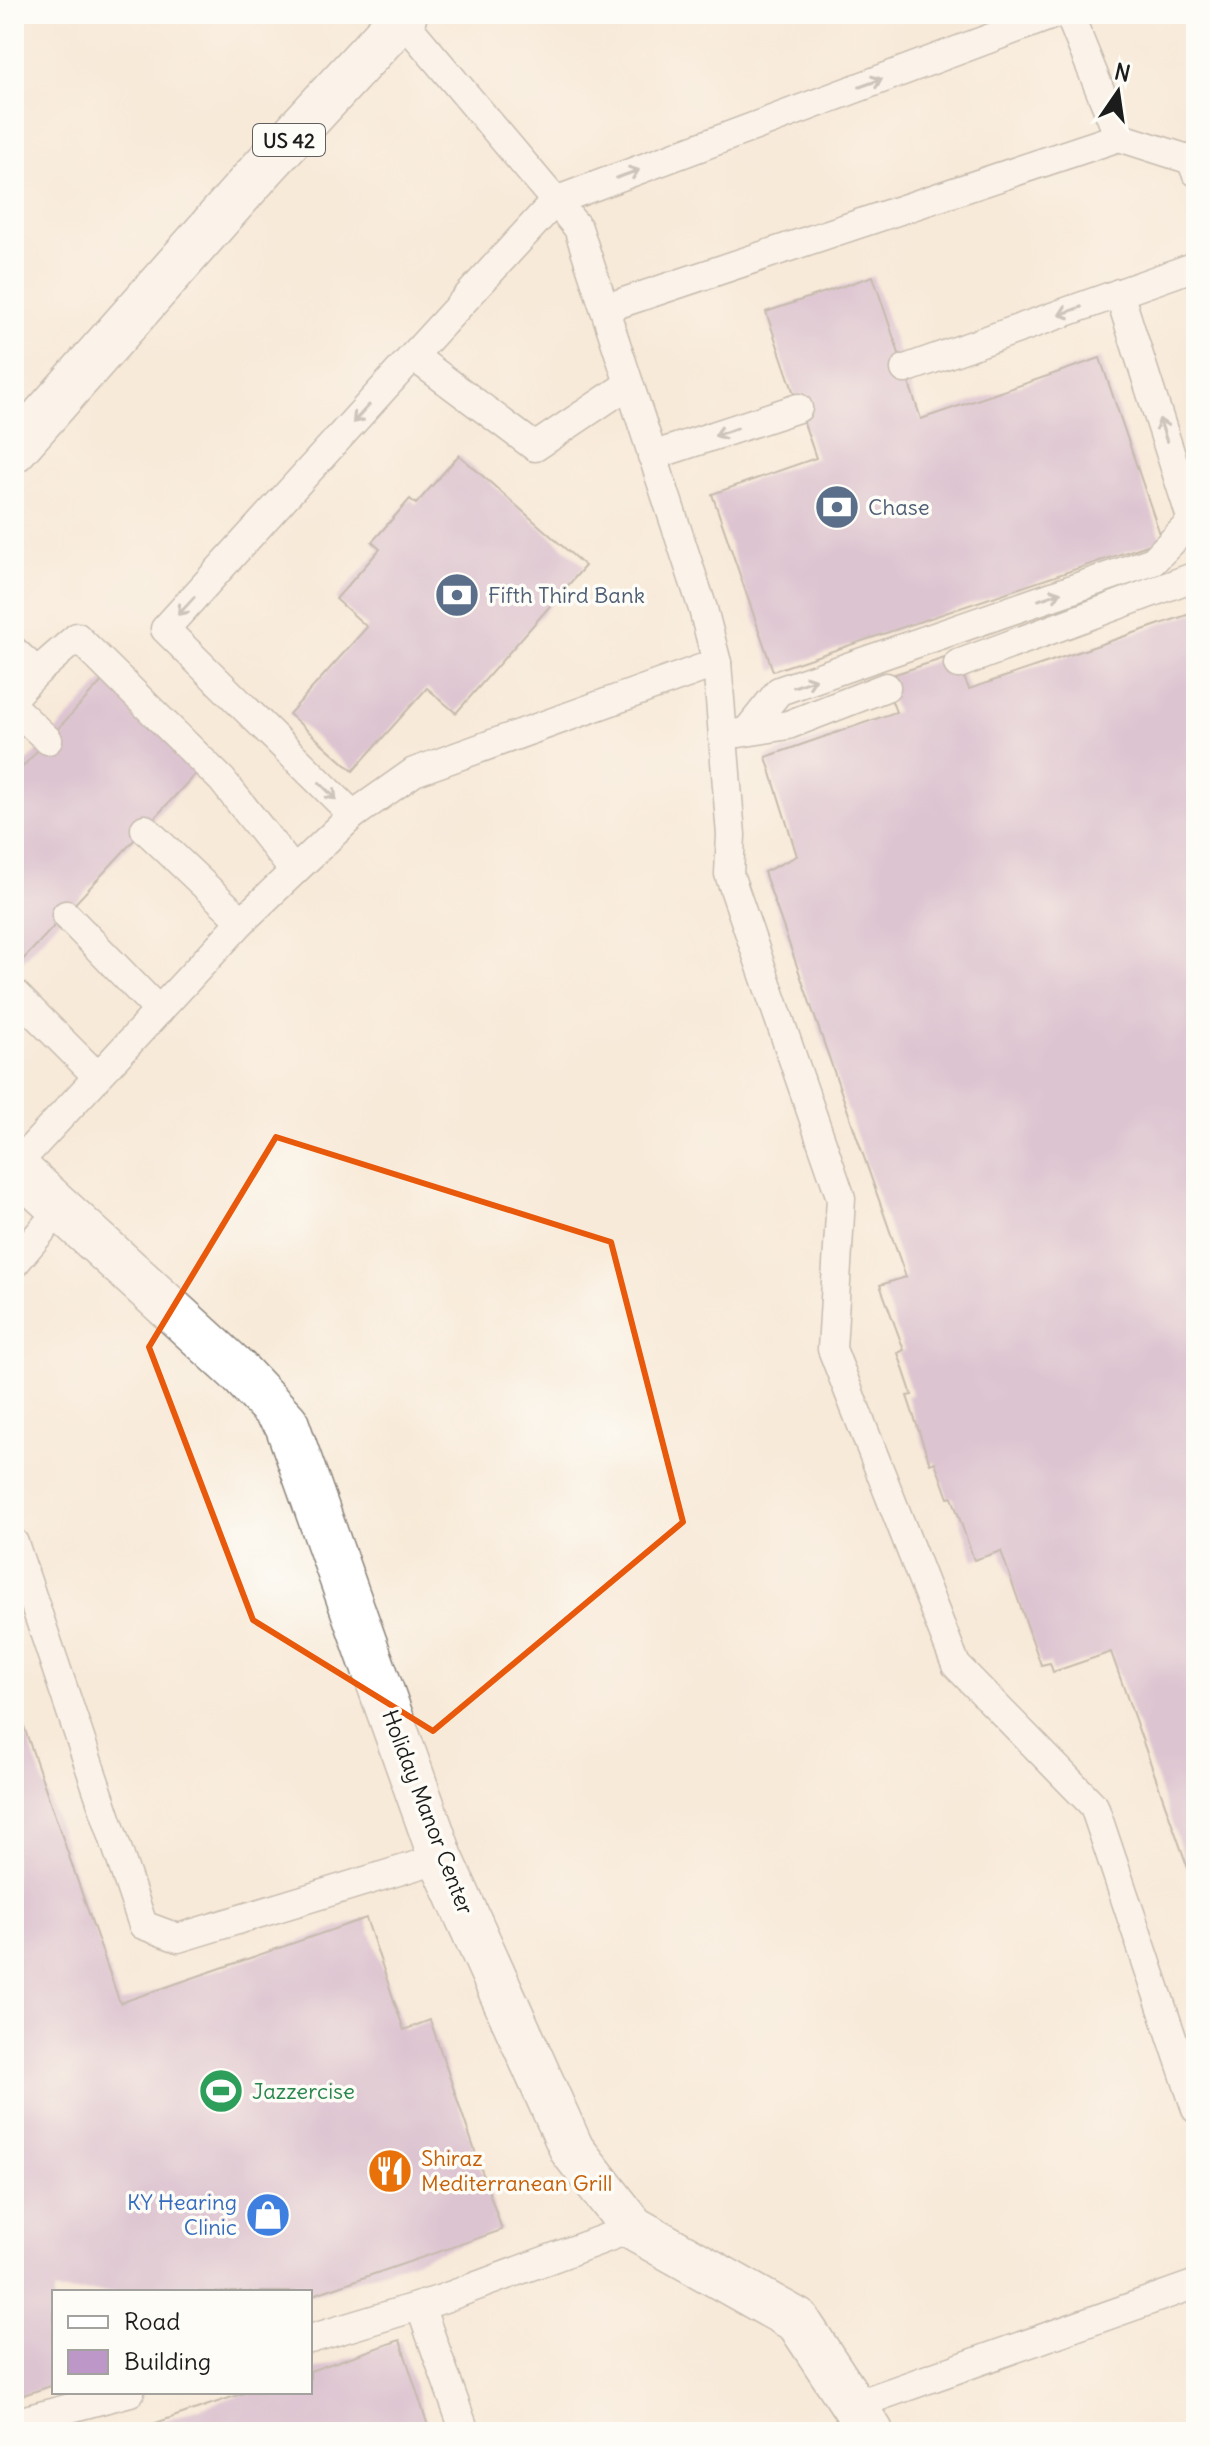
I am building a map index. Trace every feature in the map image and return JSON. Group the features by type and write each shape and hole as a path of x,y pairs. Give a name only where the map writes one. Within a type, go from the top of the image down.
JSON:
{"street":[{"name":"US 42","path":"14,450 264,167 403,16"},
{"name":"Holiday Manor Center","path":"14,1166 237,1370 286,1422 441,1858 572,2150 633,2228 798,2321 863,2419"}],"lane":[{"path":"353,815 165,629 555,201 1055,14"},
{"path":"1069,14 1119,137"},
{"path":"403,16 578,228 703,609 735,735 729,874 841,1198 832,1349 956,1665 1094,1806 1196,2109"},
{"path":"606,308 1119,137 1191,160 1196,172"},
{"path":"905,369 1196,266"},
{"path":"735,735 779,691 1153,561 1192,521 1119,293"},
{"path":"413,356 535,447 629,384"},
{"path":"652,456 798,408"},
{"path":"958,664 1196,576"},
{"path":"14,696 77,637 222,780 294,871"},
{"path":"14,651 37,672"},
{"path":"14,1166 242,921 353,815 414,772 717,663"},
{"path":"735,735 788,725 886,687"},
{"path":"14,708 48,740"},
{"path":"145,829 242,921"},
{"path":"66,915 159,1011"},
{"path":"14,993 97,1076"},
{"path":"14,1264 60,1209"},
{"path":"14,1543 143,1925 178,1938 441,1858"},
{"path":"312,2338 420,2306 633,2228"},
{"path":"863,2419 1196,2284"},
{"path":"420,2306 465,2432"},
{"path":"14,2423 123,2394"}],"highlighted area":[{"path":"276,1137 611,1242 683,1522 433,1731 253,1620 149,1347"}],"building":[{"path":"873,276 921,419 1100,358 1162,540 773,671 712,494 816,458 766,312"},
{"path":"459,455 585,566 456,713 427,688 353,771 289,714 367,627 336,599 380,549 372,542 410,499 416,504"},
{"path":"1196,612 1196,1891 1111,1652 1053,1672 1050,1663 1041,1665 1001,1551 974,1560 952,1497 948,1498 935,1462 930,1464 907,1396 912,1395 898,1353 904,1350 880,1285 906,1277 764,872 797,856 766,757 896,712 883,678 954,655 969,689"},
{"path":"104,679 200,769 19,964 14,960 14,776"},
{"path":"14,1698 120,2003 366,1918 404,2030 430,2020 502,2230 312,2295 312,2290 52,2290 52,2386 14,2398"},
{"path":"400,2340 430,2432 129,2432 241,2394 312,2394 312,2370"}],"place":[{"name":"Chase","path":"837,507"},
{"name":"Fifth Third Bank","path":"457,595"},
{"name":"Jazzercise","path":"221,2091"},
{"name":"Shiraz Mediterranean Grill","path":"390,2171"},
{"name":"KY Hearing Clinic","path":"268,2215"}]}
